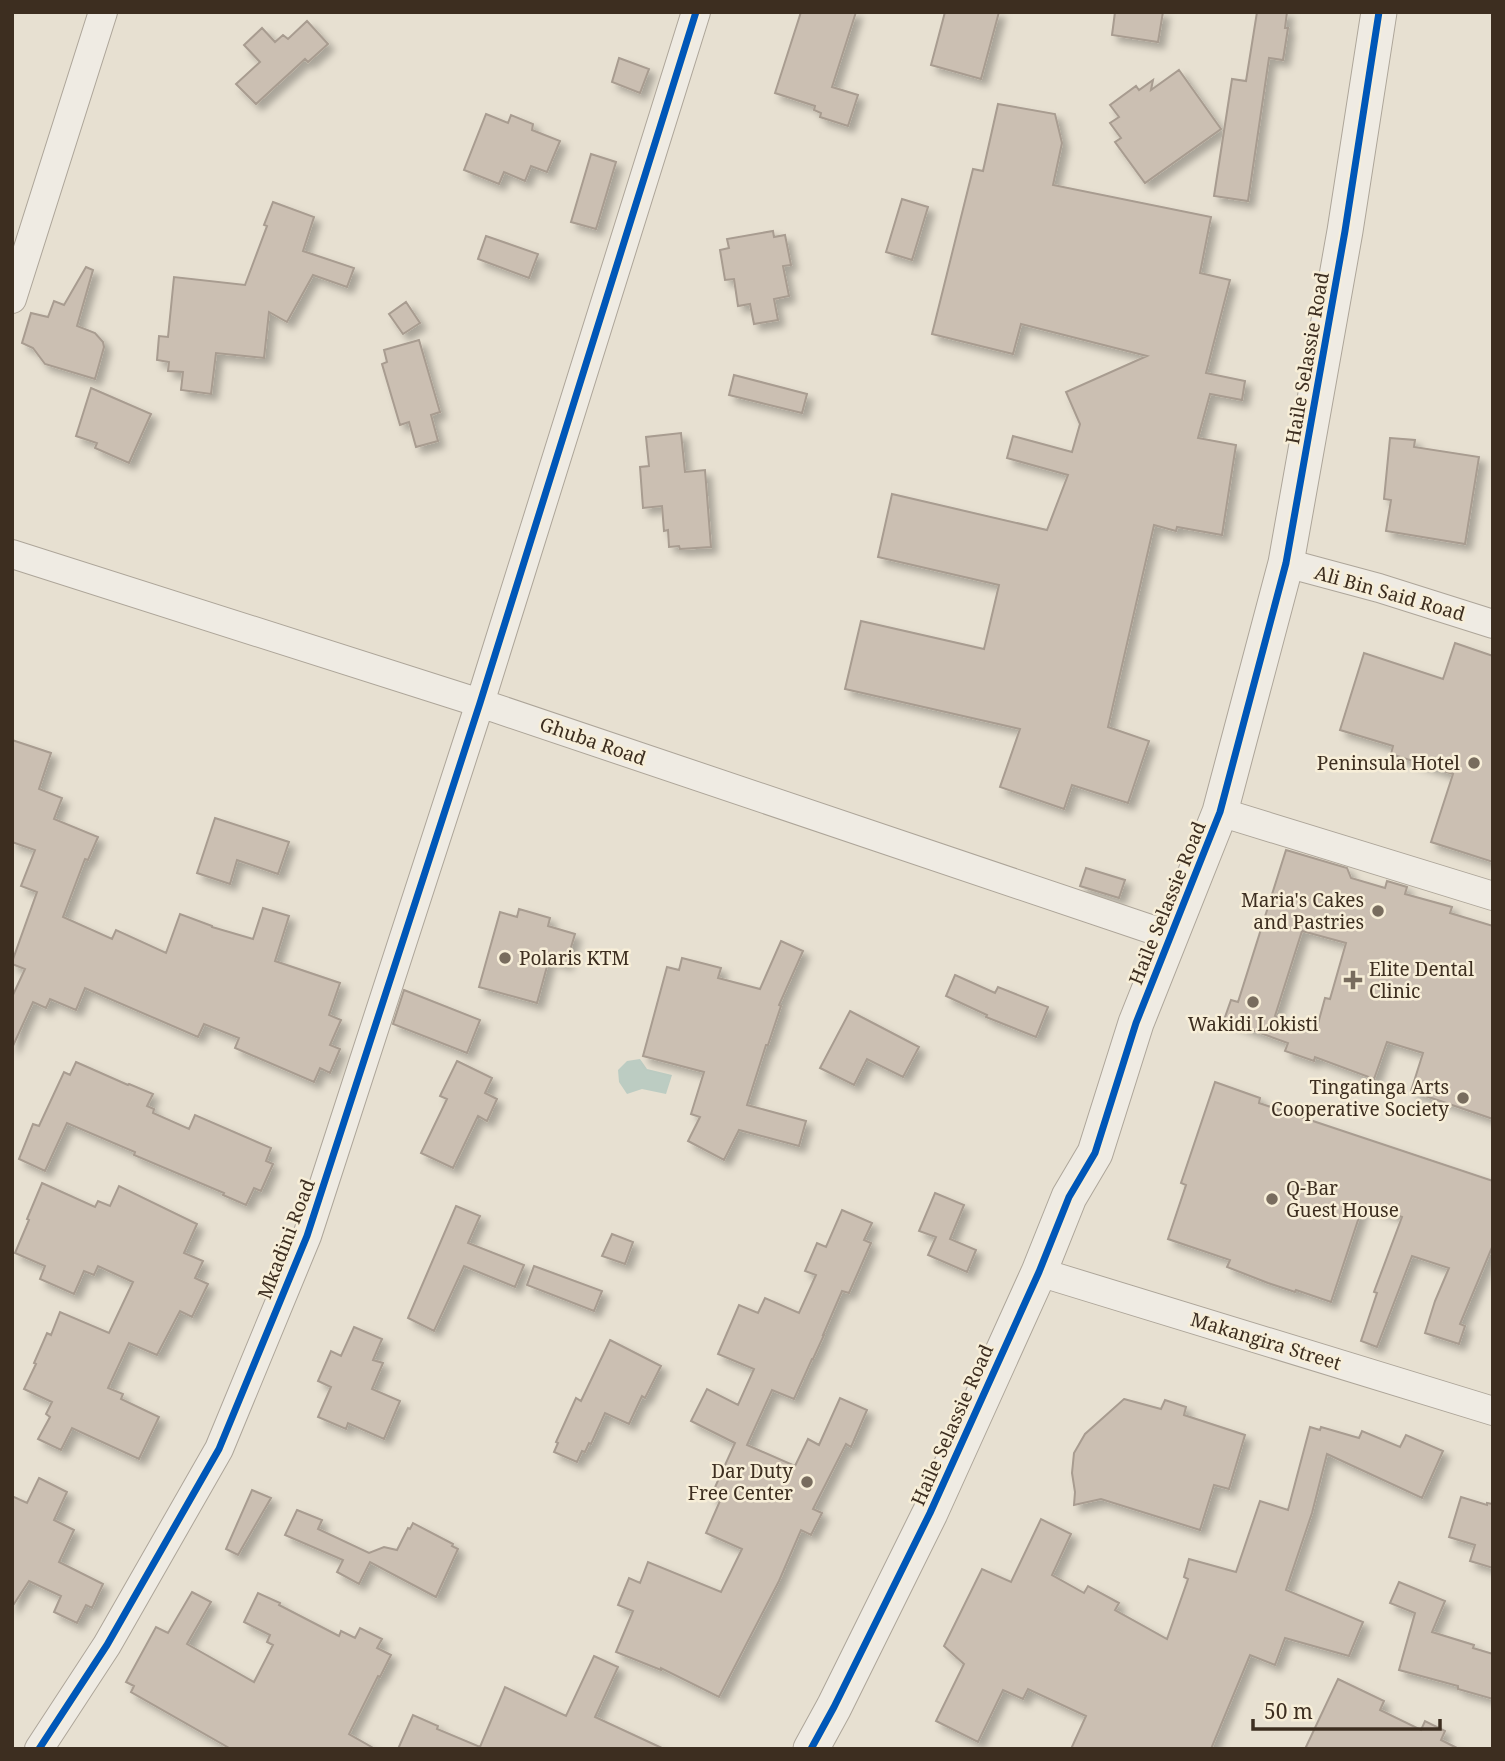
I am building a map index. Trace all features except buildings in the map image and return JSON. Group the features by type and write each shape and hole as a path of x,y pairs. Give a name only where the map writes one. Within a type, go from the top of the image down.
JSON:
{"street":[{"path":"12,299 103,12"},
{"name":"Mkadini Road","path":"39,1749 107,1645 219,1449 307,1236 480,703 696,12"},
{"name":"Haile Selassie Road","path":"811,1749 930,1513 1039,1272 1069,1197 1095,1153 1136,1023 1220,812 1286,563 1345,231 1379,12"},
{"name":"Ghuba Road","path":"12,554 480,703 1171,936"},
{"name":"Ali Bin Said Road","path":"1286,563 1379,587 1493,624"},
{"path":"1220,812 1493,896"},
{"name":"Makangira Street","path":"1039,1272 1493,1410"}],"shaded area":[{"path":"640,1059 647,1069 672,1075 666,1094 642,1089 627,1094 619,1082 618,1070 627,1061"}],"cycle path":[{"path":"39,1749 107,1645 219,1449 307,1236 480,703 696,12"},
{"path":"811,1749 930,1513 1039,1272 1069,1197 1095,1153 1136,1023 1220,812 1286,563 1345,231 1379,12"}],"place":[{"name":"Peninsula Hotel","path":"1474,763"},
{"name":"Maria's Cakes and Pastries","path":"1378,911"},
{"name":"Polaris KTM","path":"505,958"},
{"name":"Elite Dental Clinic","path":"1353,980"},
{"name":"Wakidi Lokisti","path":"1253,1002"},
{"name":"Tingatinga Arts Cooperative Society","path":"1463,1098"},
{"name":"Q-Bar Guest House","path":"1272,1199"},
{"name":"Dar Duty Free Center","path":"807,1482"}]}
